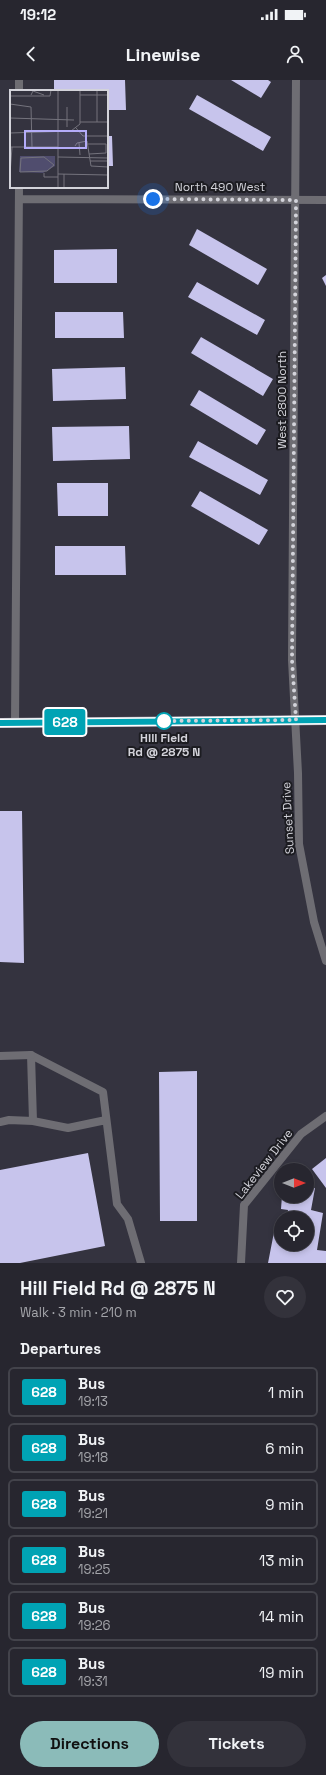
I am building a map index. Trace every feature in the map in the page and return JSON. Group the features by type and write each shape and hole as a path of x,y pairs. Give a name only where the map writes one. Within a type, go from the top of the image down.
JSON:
{"main road":[{"path":"0,723 326,720"}],"street":[{"name":"West 2800 North","path":"296,80 292,652 296,720"},
{"path":"15,723 19,188"},
{"name":"North 490 West","path":"19,199 326,200"},
{"name":"Sunset Drive","path":"296,720 299,844 314,922 326,961"},
{"path":"31,1055 33,1121"},
{"path":"0,1056 31,1055 102,1092 117,1204 128,1219 141,1263"},
{"name":"Lakeview Drive","path":"241,1263 244,1205 301,1134 326,1116"},
{"path":"0,1122 9,1120 33,1121 68,1128 106,1120"}],"building":[{"path":"54,80 125,80 126,110 108,110 108,90 54,90"},
{"path":"231,80 268,80 271,82 261,98"},
{"path":"197,95 271,137 263,151 189,109"},
{"path":"108,136 112,136 113,166 108,166"},
{"path":"197,229 267,269 258,285 189,245"},
{"path":"117,249 117,283 54,283 54,250"},
{"path":"326,275 326,286 322,278"},
{"path":"197,282 265,320 257,335 188,297"},
{"path":"55,312 123,312 124,338 55,338"},
{"path":"201,337 273,379 263,396 191,353"},
{"path":"125,367 126,399 53,401 52,369"},
{"path":"199,390 266,430 257,445 190,405"},
{"path":"129,426 130,459 53,461 52,427"},
{"path":"198,441 268,480 260,495 189,457"},
{"path":"57,483 108,483 108,516 58,516"},
{"path":"200,491 268,530 259,545 191,506"},
{"path":"55,546 125,546 126,575 55,575"},
{"path":"0,811 22,811 24,963 0,962"},
{"path":"197,1071 197,1221 160,1221 159,1072"},
{"path":"88,1153 105,1246 20,1263 0,1263 0,1170"},
{"path":"326,1158 326,1188 314,1172 314,1167"},
{"path":"281,1203 312,1203 311,1210 323,1213 317,1250 326,1251 326,1263 268,1263 274,1232 274,1251 314,1251 314,1211 288,1211 281,1209"}],"bus line":[{"name":"628","path":"0,723 326,720"}],"place":[{"name":"Hill Field Rd @ 2875 N","path":"164,721"}],"route":[{"path":"153,199 296,200 292,660 296,720 164,721"}]}
